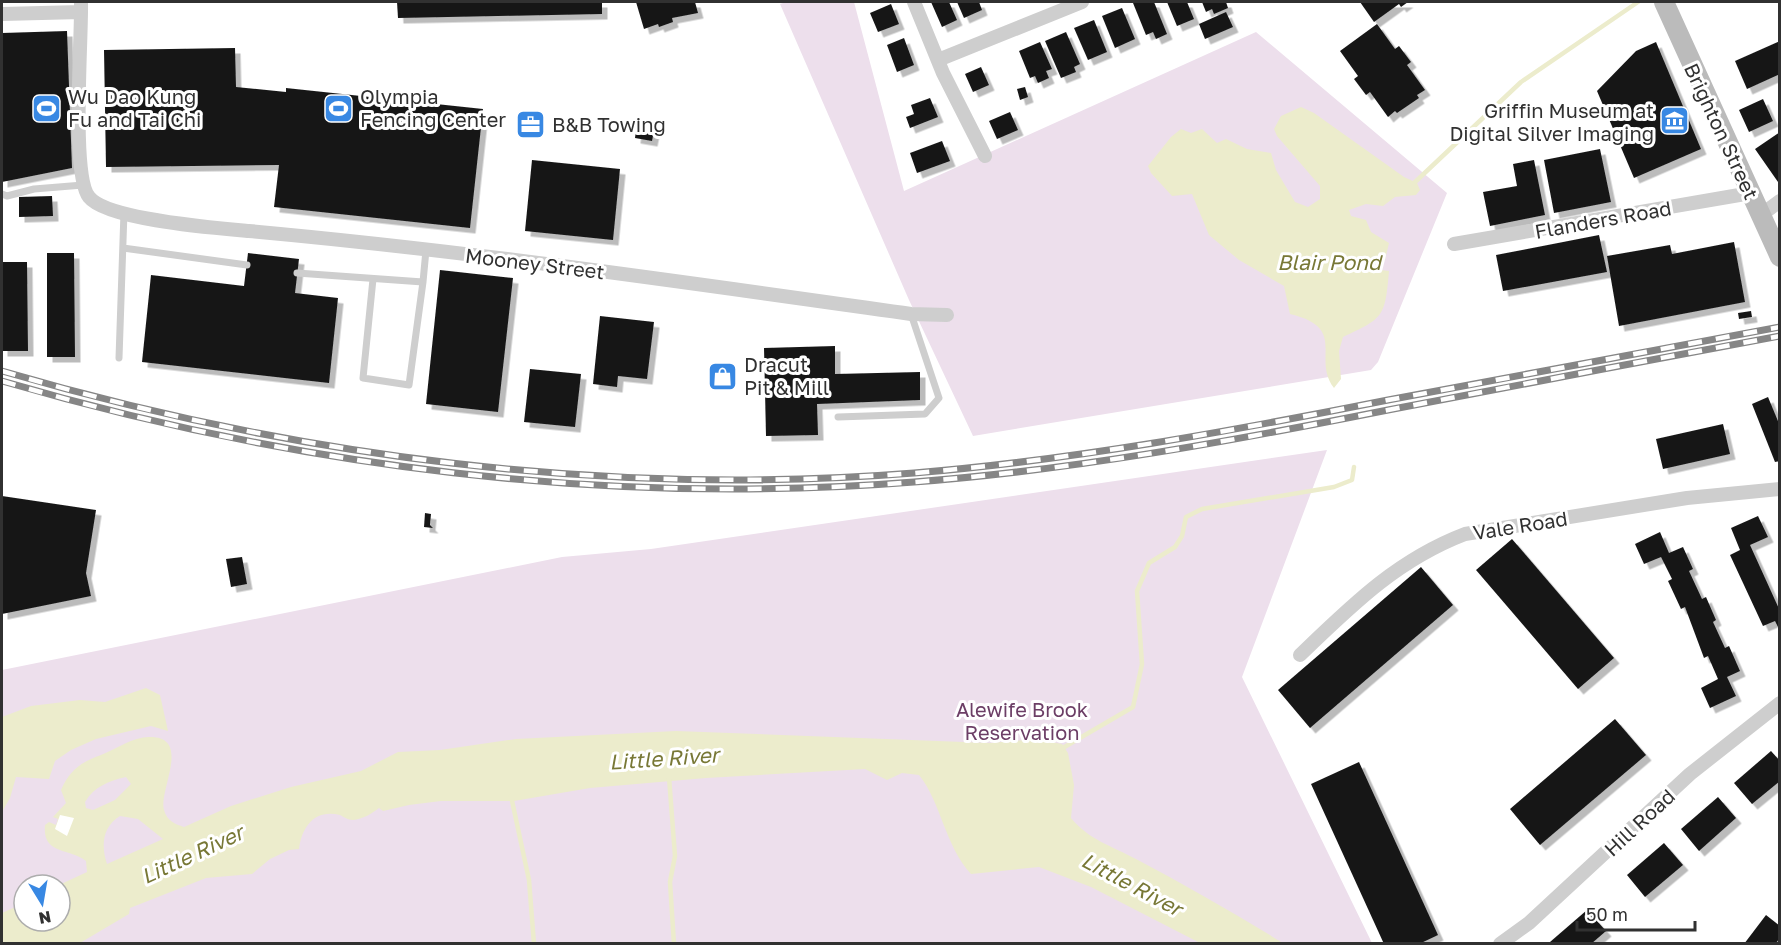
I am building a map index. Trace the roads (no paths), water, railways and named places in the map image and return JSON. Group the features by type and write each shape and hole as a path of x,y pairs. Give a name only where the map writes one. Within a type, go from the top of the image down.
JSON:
{"main road":[{"name":"Brighton Street","path":"1665,3 1779,258"}],"street":[{"path":"914,2 938,60 985,156"},
{"path":"938,60 1082,2"},
{"path":"2,14 81,7 80,148 83,185"},
{"name":"Mooney Street","path":"83,185 88,197 96,203 124,212 196,226 426,250 911,314 947,315"},
{"name":"Flanders Road","path":"1454,244 1751,193"},
{"path":"1761,214 1779,201"},
{"name":"Vale Road","path":"1300,655 1391,573 1431,547 1465,534 1687,498 1779,489"},
{"name":"Hill Road","path":"1500,944 1528,923 1690,774 1779,703"}],"lane":[{"path":"2,194 8,196 34,189 83,185"},
{"path":"119,358 124,212"},
{"path":"123,248 247,265"},
{"path":"373,279 363,378 409,385 426,250"},
{"path":"297,273 423,282"},
{"path":"838,417 925,414 939,398 911,314"}],"water":[{"name":"Blair Pond","path":"1301,107 1314,113 1404,177 1417,183 1420,190 1416,195 1395,197 1383,206 1366,204 1349,210 1351,216 1366,220 1371,232 1389,243 1385,260 1380,263 1381,270 1389,271 1386,298 1380,314 1367,325 1343,337 1339,351 1341,379 1334,388 1328,377 1326,345 1319,327 1308,320 1290,314 1284,286 1239,260 1209,235 1192,194 1172,196 1151,173 1148,166 1171,137 1181,129 1191,133 1202,129 1217,143 1226,139 1247,149 1271,153 1276,170 1295,202 1308,207 1320,199 1320,186 1277,136 1274,129 1281,116"},
{"path":"146,688 160,695 168,731 151,726 96,739 71,750 55,761 49,779 16,777 10,798 2,812 2,717 31,706 80,700 105,702"},
{"name":"Little River","path":"676,731 990,743 1036,739 1062,744 1068,753 1074,785 1071,818 1078,826 1101,842 1173,879 1283,943 1200,943 1091,887 1039,867 971,874 955,851 933,798 919,775 902,773 887,780 865,769 706,778 590,788 514,801 441,801 383,811 379,808 367,816 353,820 340,815 323,815 316,817 306,827 299,849 289,850 270,859 252,874 206,878 130,908 129,914 80,943 2,943 2,913 12,908 12,933 72,933 72,879 87,872 86,861 52,846 45,835 45,825 49,822 56,825 58,819 53,817 66,803 61,790 72,772 88,761 131,741 149,737 162,739 169,745 172,755 163,801 164,810 169,819 184,827 231,806 291,787 361,771 398,752 440,750 516,739","holes":["126,777 131,784 115,800 93,810 86,808 85,802 89,797 107,783","120,816 138,819 163,839 107,864 104,850 106,831"]}],"waterway":[{"path":"1413,184 1521,82 1638,2"},
{"path":"1061,749 1133,707 1142,664 1137,591 1149,563 1175,547 1182,536 1186,517 1202,509 1334,487 1352,480 1354,467"},
{"name":"Little River","path":"669,777 675,856 670,882 674,944"},
{"path":"511,796 529,880 534,944"}],"railway":[{"path":"2,371 113,401 226,427 339,447 454,463 568,474 684,479 799,479 914,473 974,467 1152,443 1780,327"},
{"path":"2,381 113,411 225,436 339,457 453,473 568,483 683,488 799,488 974,477 1152,453 1270,433 1780,336"}],"place":[{"name":"Wu Dao Kung Fu and Tai Chi","path":"47,108"},
{"name":"Olympia Fencing Center","path":"339,108"},
{"name":"Griffin Museum at Digital Silver Imaging","path":"1675,121"},
{"name":"B&B Towing","path":"531,124"},
{"name":"Dracut Pit & Mill","path":"723,376"}],"park label":[{"name":"Alewife Brook Reservation","path":"1022,720"}]}
